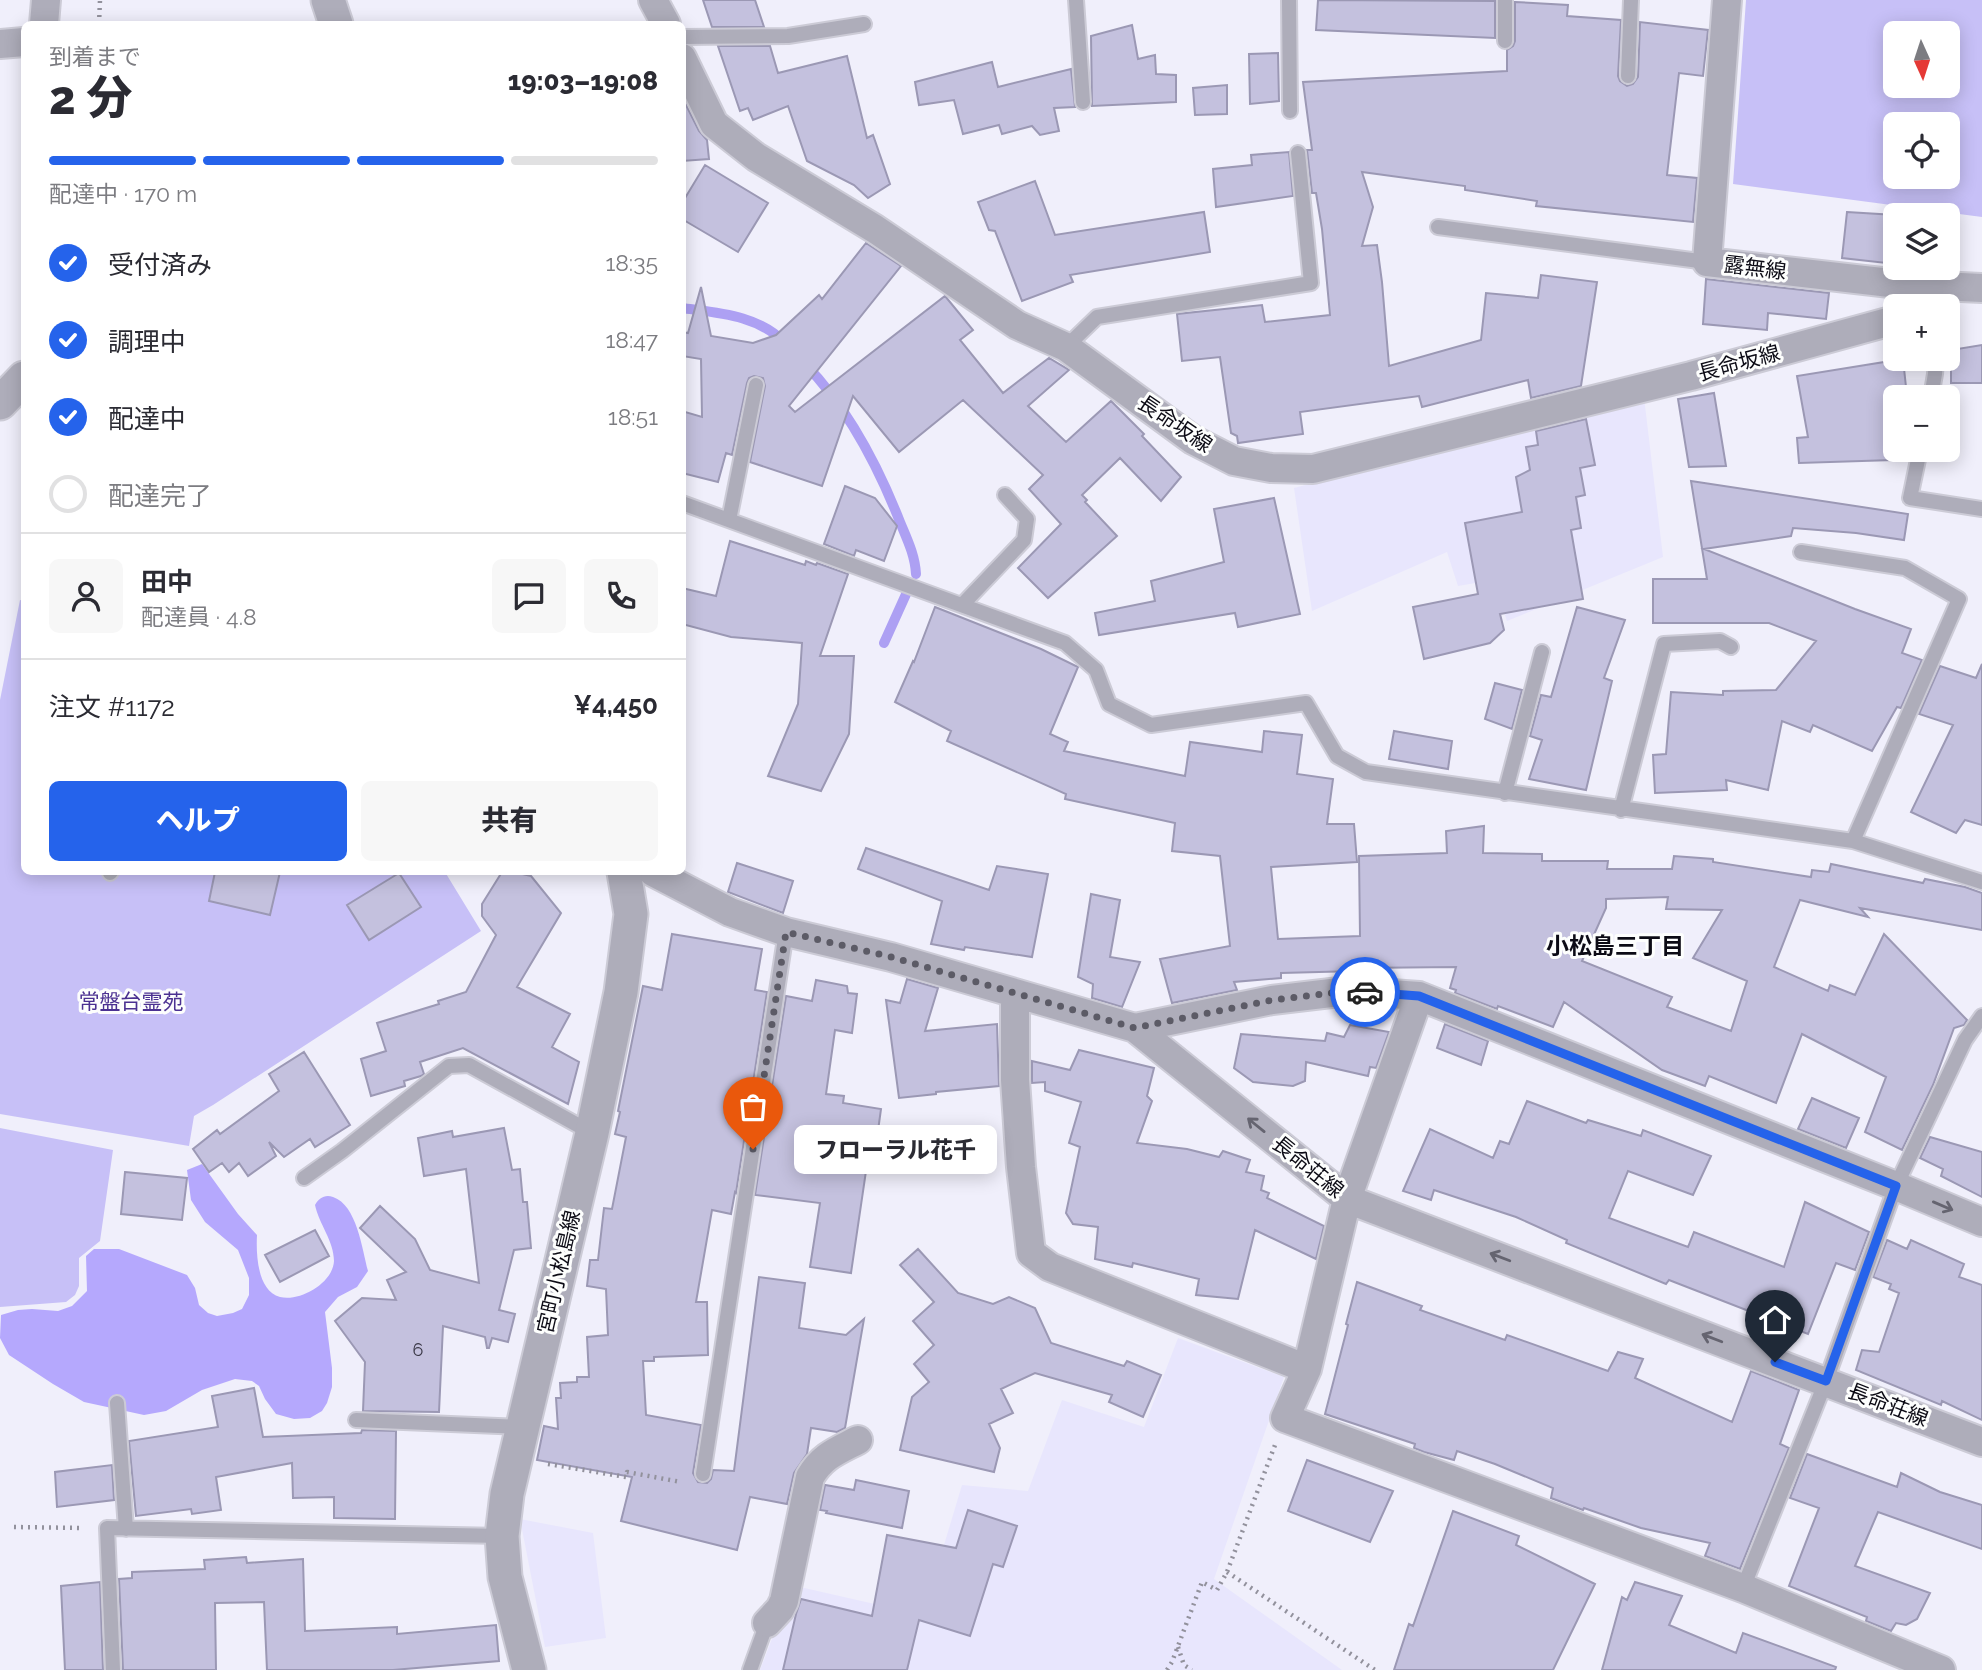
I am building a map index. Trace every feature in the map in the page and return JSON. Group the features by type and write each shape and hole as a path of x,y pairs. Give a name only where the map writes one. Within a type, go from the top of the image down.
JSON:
{"street":[{"path":"44,21 46,0"},
{"path":"328,0 335,21"},
{"path":"653,0 664,21"},
{"name":"露無線","path":"1727,0 1707,262 1899,284 1982,288"},
{"path":"0,44 21,42"},
{"name":"長命坂線","path":"686,66 714,124 756,157 875,229 1017,325 1066,347 1193,440 1234,461 1271,468 1313,469 1691,376 1883,323"},
{"path":"1960,304 1982,299"},
{"path":"0,404 21,381"},
{"name":"宮町小松島線","path":"530,1670 505,1577 502,1536 507,1494 592,1133 621,992 631,914 624,875"},
{"name":"長命荘線","path":"659,875 730,912 786,932 891,957 1135,1028 1347,1199 1982,1441"},
{"path":"1135,1028 1272,1000 1348,991 1419,996 1896,1186 1982,1223"},
{"path":"1015,994 1015,1080 1031,1253 1050,1267 1307,1370"},
{"path":"1419,996 1347,1199 1307,1370 1285,1418 1743,1588 1941,1670"},
{"path":"767,1623 784,1601 810,1477 825,1458 858,1440"}],"lane":[{"path":"1076,0 1083,102"},
{"path":"1289,0 1290,111"},
{"path":"1505,0 1505,41"},
{"path":"1628,76 1631,0"},
{"path":"686,37 788,36 864,24"},
{"path":"1066,347 1097,317 1311,283 1298,153"},
{"path":"1438,227 1707,262"},
{"path":"729,520 756,385"},
{"path":"1918,462 1910,498 1982,509"},
{"path":"963,604 1024,540 1027,519 1005,495"},
{"path":"686,504 1065,643 1096,670 1110,704 1151,725 1306,703 1336,756 1366,772 1853,841 1982,882"},
{"path":"1801,552 1905,568 1959,599 1853,841"},
{"path":"1622,810 1664,644 1720,641 1731,648"},
{"path":"1505,793 1542,652"},
{"path":"703,1474 786,932"},
{"path":"1743,1588 1826,1381 1896,1186 1965,1041 1982,1016"},
{"path":"304,1178 342,1152 449,1066 469,1065 592,1133"},
{"path":"117,1403 125,1529"},
{"path":"356,1420 523,1427"},
{"path":"113,1670 107,1528 502,1536"},
{"path":"750,1670 767,1623"}],"path":[{"path":"99,21 100,0"},
{"path":"1167,1670 1202,1582 1217,1590 1227,1572 1285,1418"},
{"path":"515,1459 626,1477 627,1472 675,1482 691,1483 703,1474"},
{"path":"14,1527 107,1528"},
{"path":"1227,1572 1375,1670"},
{"path":"1178,1646 1184,1665 1192,1670"}],"shaded area":[{"path":"1644,397 1663,557 1507,621 1493,580 1458,586 1447,552 1312,611 1294,488"},
{"path":"202,1164 238,1214 257,1235 262,1279 272,1293 280,1297 306,1294 322,1283 332,1269 332,1246 315,1205 318,1200 325,1196 333,1197 348,1209 353,1218 368,1271 357,1287 338,1297 325,1312 332,1387 322,1411 310,1418 294,1419 276,1414 259,1386 252,1381 235,1379 202,1390 166,1411 144,1415 84,1402 9,1355 0,1338 1,1315 32,1309 58,1311 72,1306 87,1291 86,1256 94,1249 119,1249 187,1275 195,1288 199,1305 208,1313 217,1316 242,1309 249,1295 249,1278 238,1250 205,1222 191,1200 187,1170"},
{"path":"1178,1338 1284,1377 1214,1579 1342,1670 760,1670 778,1623 800,1587 923,1615 962,1485 1028,1491 1062,1400 1144,1427"},
{"path":"520,1519 593,1533 606,1638 545,1647"}],"green space":[{"path":"1746,0 1982,0 1982,217 1960,214 1960,203 1883,204 1733,184"},
{"name":"常盤台霊苑","path":"20,600 21,875 447,875 481,931 194,1116 189,1146 0,1114 0,700"},
{"path":"0,1128 113,1150 100,1241 79,1258 79,1286 75,1295 66,1302 0,1307"}],"building":[{"path":"703,0 755,0 764,27 712,27"},
{"path":"1318,0 1495,1 1495,38 1316,30"},
{"path":"1515,2 1568,5 1567,16 1621,20 1618,76 1627,86 1633,84 1638,77 1640,22 1708,30 1703,76 1679,73 1667,175 1697,178 1693,222 1536,206 1537,201 1465,190 1465,186 1362,172 1373,207 1362,246 1377,245 1389,366 1481,340 1486,293 1538,298 1541,275 1597,282 1581,386 1531,398 1528,380 1422,407 1419,396 1300,412 1303,434 1238,443 1237,436 1231,433 1220,357 1182,361 1177,314 1262,305 1265,322 1330,315 1322,229 1316,193 1312,193 1307,150 1312,150 1303,82 1507,71 1507,50 1515,41"},
{"path":"1132,25 1138,59 1155,55 1156,74 1176,75 1176,102 1092,106 1091,36"},
{"path":"718,46 770,46 778,73 847,56 867,138 873,135 890,184 868,198 854,185 807,161 788,106 753,120 748,108 740,111"},
{"path":"1278,53 1279,101 1250,104 1249,54"},
{"path":"992,62 998,87 1071,69 1075,107 1054,108 1059,131 1040,135 1032,126 1002,134 999,125 963,134 954,100 919,105 915,82"},
{"path":"1227,85 1227,114 1195,115 1193,88"},
{"path":"686,105 699,131 707,140 709,159 686,161"},
{"path":"1289,152 1293,196 1216,207 1213,169 1252,165 1251,155"},
{"path":"705,165 768,203 738,252 686,221 686,196"},
{"path":"1035,181 1055,235 1204,212 1210,252 1070,275 1073,282 1022,301 995,231 989,230 978,202"},
{"path":"1847,212 1883,214 1883,263 1842,258"},
{"path":"866,243 901,266 789,406 795,412 945,296 973,330 960,340 1003,393 1049,358 1069,370 1028,406 1066,442 1111,401 1181,477 1161,501 1120,458 1082,495 1087,500 1085,502 1117,536 1048,598 1018,568 1061,524 1029,489 1043,475 963,400 899,452 853,396 822,486 750,462 765,386 763,378 754,376 749,378 747,383 732,455 726,453 718,482 686,474 686,412 702,417 701,359 686,357 686,333 701,287 711,336 753,343 776,335 819,295 822,299"},
{"path":"1706,279 1829,293 1826,319 1768,313 1767,330 1703,324"},
{"path":"1982,345 1982,383 1951,383 1951,371 1960,371 1960,349"},
{"path":"1883,362 1883,371 1904,371 1906,385 1883,385 1883,460 1799,463 1797,438 1808,437 1797,376"},
{"path":"1714,393 1726,466 1689,467 1678,399"},
{"path":"1586,419 1595,465 1580,468 1585,495 1576,497 1581,528 1571,530 1583,599 1500,614 1504,630 1490,643 1424,659 1413,607 1478,594 1465,523 1522,512 1516,477 1530,470 1526,447 1538,445 1536,431"},
{"path":"1691,481 1908,514 1904,540 1793,528 1791,536 1704,549 1911,629 1902,653 1922,660 1901,708 1897,707 1872,751 1813,725 1810,732 1782,721 1768,790 1726,780 1727,790 1655,793 1653,755 1666,754 1671,692 1723,695 1723,691 1776,690 1816,641 1769,623 1653,623 1653,579 1707,579"},
{"path":"845,486 875,498 897,526 884,561 856,550 854,556 824,544"},
{"path":"1274,498 1300,614 1238,627 1235,613 1099,635 1095,613 1155,601 1151,581 1224,562 1214,509"},
{"path":"730,541 805,565 806,561 816,565 817,563 848,574 820,656 854,656 849,734 821,791 768,776 798,704 802,643 731,637 686,625 686,589 716,596"},
{"path":"935,607 1041,649 1078,667 1050,734 1068,742 1064,751 1185,776 1190,742 1262,752 1264,731 1302,735 1297,774 1333,779 1327,824 1354,824 1357,862 1271,867 1278,939 1360,936 1359,856 1447,853 1446,831 1484,826 1483,853 1542,854 1542,861 1608,861 1607,869 1672,869 1674,856 1713,859 1713,862 1811,877 1812,870 1829,872 1831,864 1923,883 1925,879 1982,893 1982,930 1860,908 1868,917 1800,900 1774,967 1828,991 1830,985 1855,995 1884,934 1967,1020 1964,1025 1954,1028 1933,1085 1902,1150 1865,1132 1886,1077 1802,1034 1776,1103 1709,1076 1705,1086 1662,1070 1564,1002 1553,1027 1455,993 1456,990 1450,988 1456,967 1357,968 1357,971 1281,973 1281,978 1234,982 1237,990 1172,1003 1160,959 1230,946 1220,856 1172,851 1175,823 1065,799 1066,794 947,741 951,731 895,702","holes":["1668,897 1666,909 1722,910 1693,958 1747,981 1731,1031 1667,1007 1672,997 1582,961 1606,908 1606,899"]},
{"path":"1577,607 1625,620 1604,678 1612,681 1586,790 1529,779 1542,740 1530,736 1541,695 1551,697"},
{"path":"1982,664 1982,825 1965,820 1956,833 1911,812 1953,725 1919,714 1940,666 1976,678"},
{"path":"1495,683 1522,690 1512,729 1485,719"},
{"path":"1394,731 1452,741 1448,769 1389,759"},
{"path":"866,848 989,890 997,866 1048,874 1032,957 931,944 942,901 858,869"},
{"path":"737,863 793,881 783,913 728,892"},
{"path":"214,875 279,875 270,915 209,901"},
{"path":"396,875 400,875 421,907 369,940 347,905"},
{"path":"500,875 527,875 531,876 561,913 517,987 570,1014 552,1047 579,1062 568,1104 463,1048 420,1062 424,1074 404,1081 405,1086 371,1096 361,1059 386,1051 377,1023 439,1004 438,1001 466,992 496,935 482,916 482,904"},
{"path":"1091,894 1120,900 1110,957 1140,962 1122,1007 1092,998 1093,984 1078,977"},
{"path":"672,934 762,949 755,990 767,992 736,1193 731,1214 712,1210 696,1302 707,1302 708,1355 654,1357 654,1361 643,1361 646,1415 701,1425 693,1473 698,1482 707,1483 713,1470 734,1471 759,1277 805,1283 799,1328 846,1335 864,1319 845,1428 837,1432 811,1428 807,1454 794,1473 787,1504 750,1497 737,1550 621,1521 632,1477 537,1460 544,1426 558,1429 556,1398 561,1398 560,1383 577,1382 577,1377 589,1377 587,1337 608,1335 606,1289 587,1286 590,1260 598,1260 604,1208 612,1209 626,1137 615,1134 643,986 662,990"},
{"path":"907,979 938,988 925,1031 997,1024 999,1086 899,1098 886,1000 900,1003"},
{"path":"816,980 847,986 848,993 857,994 852,1033 835,1030 826,1094 844,1096 843,1103 881,1109 877,1138 871,1137 851,1273 810,1267 820,1203 755,1195 786,996 812,1001"},
{"path":"1445,1024 1488,1041 1481,1065 1437,1048"},
{"path":"1350,1025 1389,1032 1376,1068 1370,1067 1368,1076 1306,1062 1305,1081 1293,1086 1253,1082 1234,1068 1241,1034 1325,1041 1327,1033 1344,1037"},
{"path":"1079,1050 1154,1068 1147,1096 1152,1101 1137,1143 1187,1149 1219,1157 1223,1151 1250,1160 1246,1172 1264,1176 1261,1190 1269,1193 1267,1198 1324,1226 1316,1259 1255,1230 1238,1299 1196,1295 1199,1279 1133,1263 1132,1267 1095,1259 1098,1227 1073,1224 1066,1213 1080,1147 1069,1143 1081,1102 1045,1091 1045,1082 1032,1083 1032,1061 1070,1070"},
{"path":"304,1052 350,1125 315,1147 310,1139 284,1157 269,1142 276,1156 248,1176 239,1163 229,1172 222,1163 209,1172 193,1149 217,1130 220,1134 279,1091 269,1074"},
{"path":"1812,1098 1859,1118 1846,1148 1798,1129"},
{"path":"1527,1101 1586,1123 1588,1120 1641,1136 1643,1130 1711,1156 1693,1195 1628,1171 1609,1218 1688,1247 1694,1232 1784,1267 1805,1202 1869,1232 1855,1270 1836,1263 1808,1334 1669,1280 1666,1284 1566,1243 1567,1240 1516,1217 1434,1190 1431,1200 1403,1191 1430,1129 1493,1158 1500,1141 1509,1144"},
{"path":"504,1128 512,1170 520,1169 523,1202 527,1202 531,1248 514,1250 499,1310 515,1314 508,1342 492,1338 487,1348 485,1337 443,1326 439,1412 363,1411 365,1362 335,1321 362,1298 396,1300 387,1280 406,1272 360,1228 380,1206 415,1239 430,1270 479,1283 466,1169 424,1176 418,1138 452,1131 453,1137"},
{"path":"1930,1137 1982,1152 1982,1197 1941,1176 1943,1169 1920,1158"},
{"path":"125,1172 187,1178 182,1220 121,1214"},
{"path":"315,1230 329,1256 280,1282 265,1255"},
{"path":"1887,1240 1907,1249 1911,1240 1964,1264 1959,1277 1982,1285 1982,1420 1942,1401 1941,1405 1856,1370 1862,1350 1879,1352 1899,1293 1889,1289 1891,1284 1873,1277"},
{"path":"918,1249 958,1293 993,1304 1009,1297 1035,1308 1051,1343 1124,1366 1127,1361 1161,1375 1143,1417 1109,1402 1112,1395 1035,1373 1001,1389 1013,1413 989,1424 1000,1448 994,1472 900,1450 912,1397 929,1382 914,1364 934,1345 913,1321 934,1302 900,1265"},
{"path":"1357,1282 1422,1306 1420,1310 1505,1340 1507,1335 1608,1371 1618,1352 1643,1359 1635,1378 1732,1422 1751,1371 1799,1390 1780,1444 1789,1448 1740,1569 1705,1556 1710,1543 1641,1528 1584,1508 1583,1510 1551,1498 1553,1488 1495,1464 1457,1451 1454,1460 1424,1452 1414,1448 1415,1444 1325,1414"},
{"path":"254,1388 263,1437 361,1433 362,1430 396,1431 395,1519 334,1518 334,1497 293,1498 292,1463 216,1477 221,1510 192,1514 191,1509 136,1516 129,1441 218,1427 212,1396"},
{"path":"1807,1454 1897,1487 1901,1473 1940,1492 1982,1505 1982,1549 1878,1512 1855,1566 1930,1593 1917,1619 1906,1625 1896,1623 1891,1631 1866,1621 1867,1617 1789,1586 1819,1508 1790,1498"},
{"path":"1307,1460 1393,1491 1370,1542 1288,1511"},
{"path":"112,1465 114,1500 57,1507 55,1472"},
{"path":"856,1480 909,1491 902,1528 820,1510 825,1485 854,1490"},
{"path":"968,1510 1017,1526 1003,1567 993,1564 970,1636 919,1620 907,1670 783,1670 801,1599 872,1616 887,1535 956,1548"},
{"path":"1453,1511 1519,1536 1516,1545 1595,1584 1553,1670 1394,1670 1409,1624 1413,1626"},
{"path":"246,1557 247,1563 303,1559 305,1631 397,1627 397,1634 496,1625 499,1661 393,1670 267,1670 264,1602 215,1603 216,1670 123,1670 119,1579 132,1578 132,1572 205,1569 204,1560"},
{"path":"100,1582 103,1670 65,1670 61,1586"},
{"path":"1635,1582 1682,1596 1669,1625 1736,1653 1743,1633 1836,1667 1835,1670 1602,1670 1622,1597 1627,1600"}],"waterway":[{"path":"686,309 750,321 763,326 785,343"},
{"path":"805,364 835,399 872,459 908,541 916,574"},
{"path":"884,643 907,592"}],"way so far":[{"path":"753,1149 786,932 891,957 1135,1028 1272,1000 1348,991 1365,992"}],"place":[{"name":"フローラル花千","path":"753,1149"}],"district":[{"name":"小松島三丁目","path":"1615,946"}],"route":[{"path":"1365,992 1419,996 1896,1186 1826,1381 1775,1362"}]}
